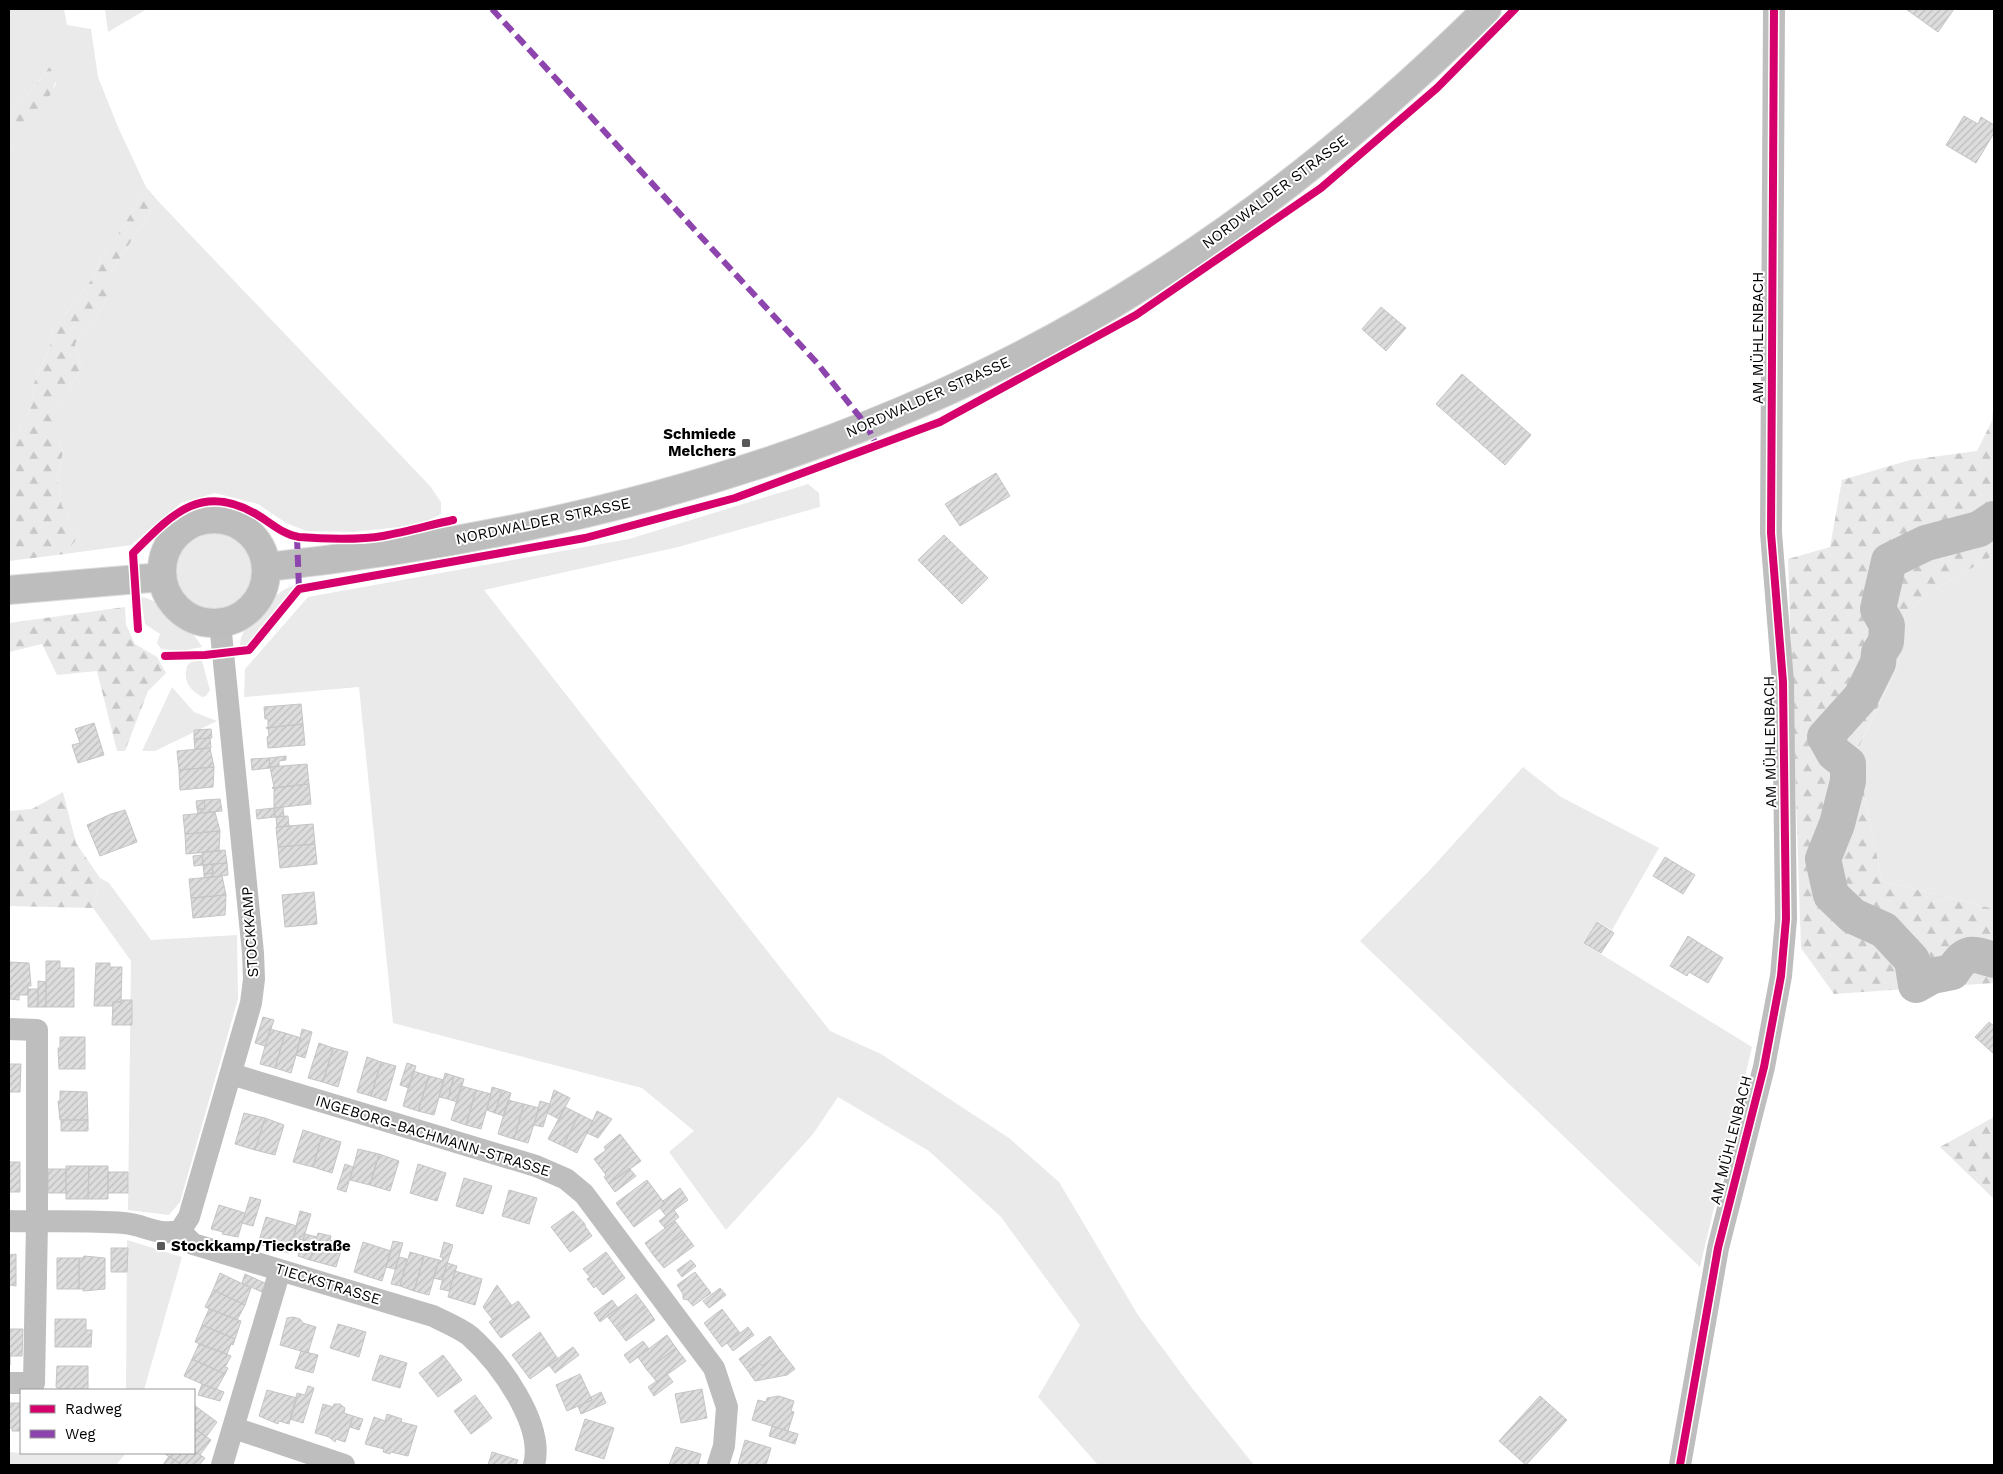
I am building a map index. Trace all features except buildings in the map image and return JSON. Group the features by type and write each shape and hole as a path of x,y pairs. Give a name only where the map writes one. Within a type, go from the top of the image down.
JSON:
{"main road":[{"name":"NORDWALDER STRASSE","path":"267,567 364,556 432,544 563,518 673,491 830,440 963,383 1025,353 1118,301 1235,224 1284,189 1349,137 1422,72 1487,9"},
{"path":"210,519 226,520 242,526 248,531 263,551 267,567 266,583 259,598 249,610 235,619 220,623 204,622 188,616 176,606 166,592 162,577 163,560 169,544 180,532 194,523 210,519"},
{"path":"9,590 162,577"}],"street":[{"name":"AM MÜHLENBACH","path":"1680,1465 1718,1248 1765,1058 1781,976 1786,919 1783,682 1772,533 1774,9"},
{"name":"STOCKKAMP","path":"180,1231 189,1217 231,1074 251,1003 254,979 220,623"},
{"path":"9,1029 36,1030 37,1222 34,1383 9,1383"},
{"name":"INGEBORG-BACHMANN-STRASSE","path":"231,1074 536,1166 566,1179 584,1194 714,1368 727,1407 724,1446 718,1465"},
{"path":"9,1221 107,1222 127,1224 166,1234 180,1231"},
{"name":"TIECKSTRASSE","path":"180,1231 193,1244 433,1316 469,1335 488,1356 518,1396 533,1428 534,1465"},
{"path":"222,1465 280,1270"},
{"path":"234,1428 344,1465"}],"green space":[{"path":"9,9 64,9 67,25 91,29 98,77 118,127 146,187 123,227 100,260 93,278 52,331 50,347 34,383 33,403 19,431 9,443 9,151 35,117 56,84 51,65 9,116"},
{"path":"105,9 147,9 108,32"},
{"path":"51,65 58,73 55,84 45,104 9,151 9,116"},
{"path":"146,187 158,201 110,273 110,294 93,321 75,344 81,368 70,389 55,407 55,434 63,452 57,478 62,506 79,536 65,554 9,561 9,443 19,431 33,403 34,383 50,347 52,331 93,278 100,260 123,227"},
{"path":"158,201 430,486 441,502 441,514 419,525 353,532 306,531 286,523 258,504 215,493 181,503 131,545 65,554 79,536 62,506 57,478 63,452 55,434 55,407 70,389 81,368 75,344 93,321 110,294 110,273"},
{"path":"1994,399 1994,555 1934,590 1905,613 1898,665 1856,753 1882,881 1994,909 1994,983 1834,994 1801,948 1788,559 1830,547 1842,480 1910,460 1977,451 1992,421"},
{"path":"808,484 819,493 820,507 678,547 484,590 830,1031 881,1054 1009,1138 1059,1182 1138,1315 1192,1388 1254,1465 1098,1465 1038,1397 1080,1325 1001,1217 929,1151 838,1097 813,1134 726,1230 669,1152 694,1131 642,1088 393,1023 359,687 244,697 245,669 308,597 629,539"},
{"path":"214,532 229,535 242,543 250,556 253,571 250,586 242,599 229,607 214,610 199,607 186,599 178,586 175,571 178,556 186,543 199,535"},
{"path":"1994,555 1994,909 1882,881 1856,753 1898,665 1905,613 1934,590"},
{"path":"294,586 247,645 240,646 242,636 250,624 279,593"},
{"path":"141,597 149,599 176,616 202,647 181,651 161,649 157,643 160,634 145,624"},
{"path":"125,607 126,625 135,644 157,657 166,673 148,691 125,751 117,751 97,671 57,675 42,644 9,652 9,623"},
{"path":"202,661 210,690 206,696 202,697 190,688 186,676 187,666 191,662"},
{"path":"172,687 194,712 217,721 155,751 142,751"},
{"path":"1523,767 1561,797 1659,848 1612,930 1597,921 1583,943 1752,1047 1700,1267 1360,941 1429,871"},
{"path":"63,792 76,843 100,878 93,908 9,906 9,811 32,809"},
{"path":"100,878 109,883 151,940 237,935 238,999 180,1202 169,1215 128,1210 131,961 93,908"},
{"path":"1994,1117 1994,1199 1940,1147"},
{"path":"127,1240 182,1257 144,1389 126,1389"},
{"path":"9,1452 20,1454 125,1454 116,1465 9,1465"}],"waterway":[{"path":"1994,519 1979,529 1926,543 1889,561 1878,609 1887,625 1886,642 1879,653 1878,663 1861,697 1825,737 1834,753 1848,764 1848,781 1837,824 1823,859 1831,895 1853,916 1884,930 1912,960 1916,985 1932,976 1952,972 1962,960 1970,955 1994,960"}],"marked path":[{"path":"492,9 817,363 867,426 877,446"},
{"path":"297,537 299,589"}],"cycle path":[{"path":"165,656 205,655 249,650 299,589 585,538 735,498 940,422 1136,315 1321,188 1437,88 1515,9"},
{"path":"1680,1465 1718,1248 1764,1067 1781,976 1786,919 1783,682 1771,533 1774,9"},
{"path":"138,629 133,553 161,526 188,507 203,502 219,501 236,505 256,514 293,536 319,538 353,539 374,537 400,533 453,520"}],"place":[{"name":"Schmiede Melchers","path":"746,443"},
{"name":"Stockkamp/Tieckstraße","path":"161,1246"}]}
